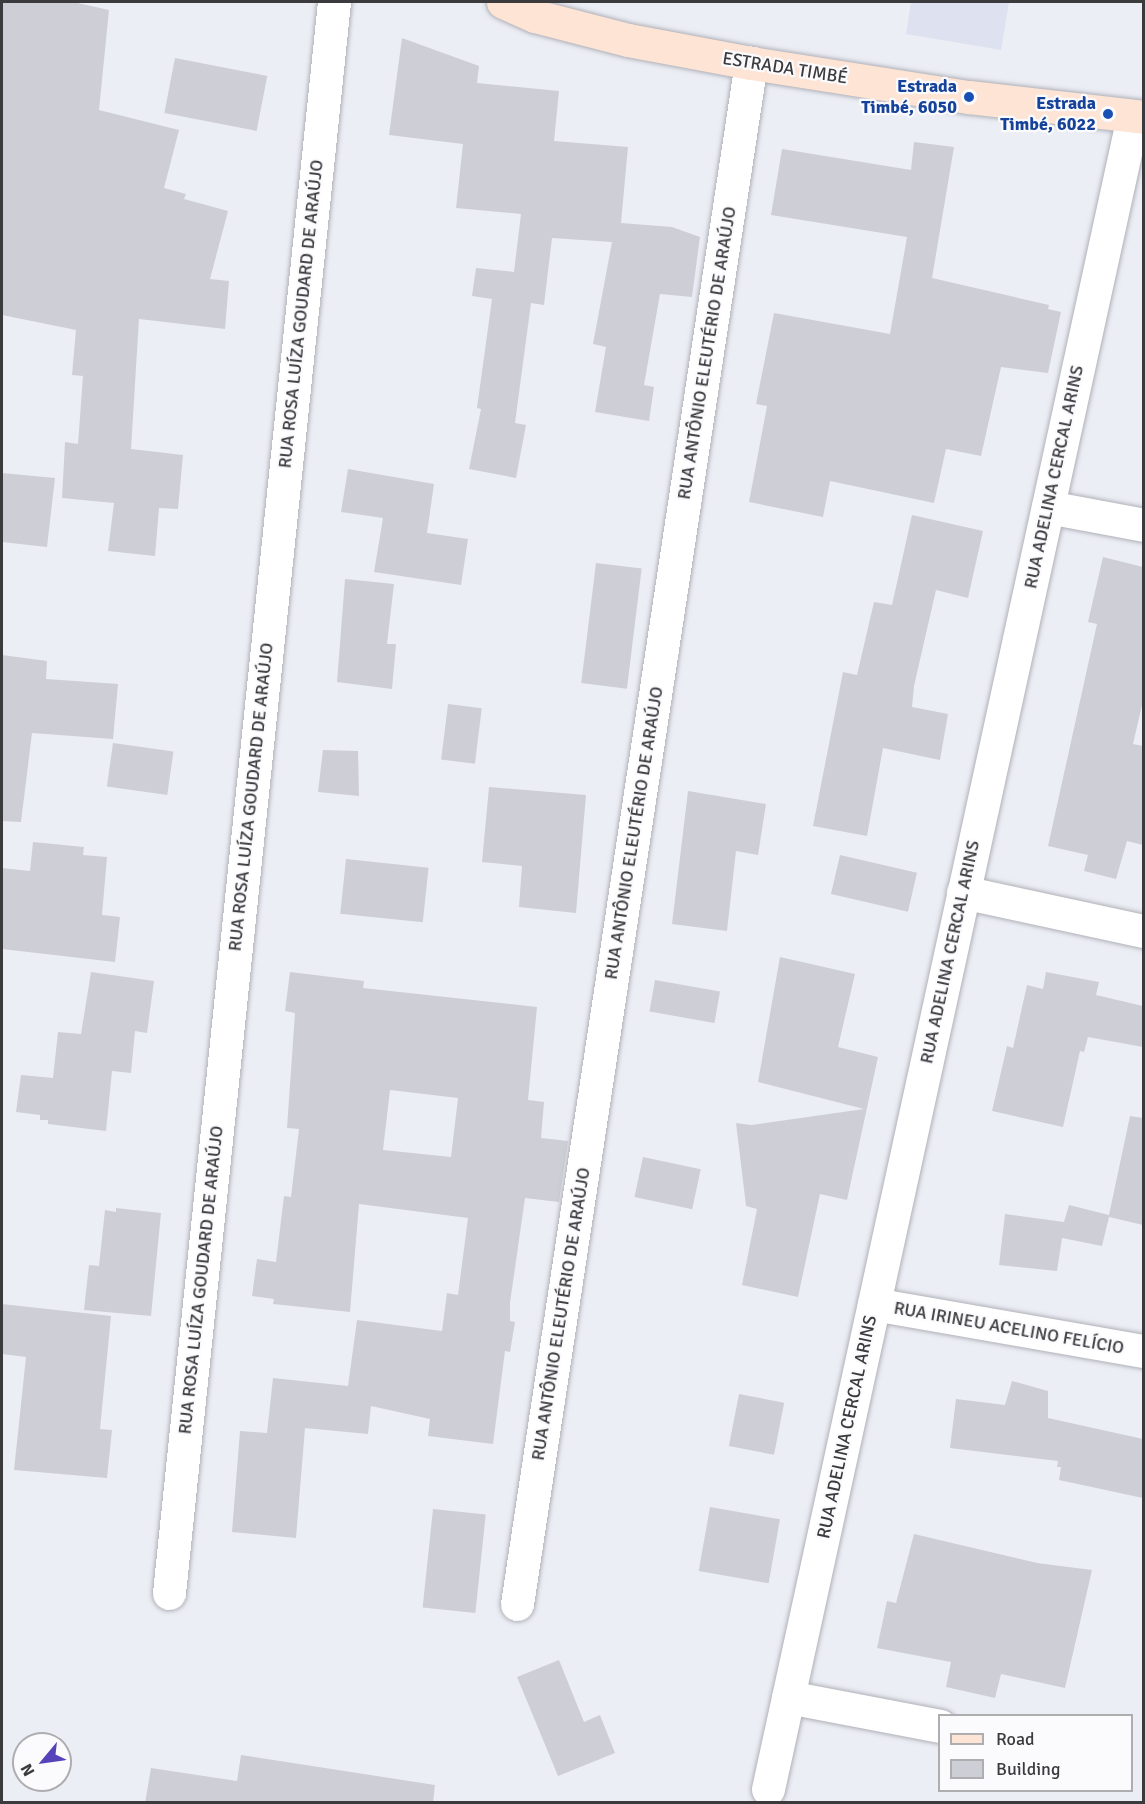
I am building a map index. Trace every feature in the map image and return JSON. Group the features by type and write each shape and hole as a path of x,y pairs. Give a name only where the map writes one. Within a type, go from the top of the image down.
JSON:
{"main road":[{"name":"ESTRADA TIMBÉ","path":"503,2 535,16 628,40 751,63 969,97 1138,116"}],"street":[{"name":"RUA ROSA LUÍZA GOUDARD DE ARAÚJO","path":"169,1593 333,2"},
{"name":"RUA ANTÔNIO ELEUTÉRIO DE ARAÚJO","path":"517,1604 751,63"},
{"name":"RUA ADELINA CERCAL ARINS","path":"768,1789 1048,507 1138,116"},
{"path":"1048,507 1143,525"},
{"path":"963,892 1143,931"},
{"name":"RUA IRINEU ACELINO FELÍCIO","path":"874,1304 1143,1352"},
{"path":"788,1697 938,1726"}],"shaded area":[{"path":"911,2 1009,2 1001,50 906,34"}],"building":[{"path":"2,2 73,2 109,10 99,110 179,130 164,188 186,194 184,199 228,211 210,279 229,281 225,329 139,319 131,449 183,455 178,509 159,508 155,556 108,551 114,503 62,498 65,442 78,444 83,376 72,375 76,330 2,315"},
{"path":"402,38 479,66 477,83 559,91 554,141 628,147 621,223 672,227 700,237 692,297 660,294 644,385 654,387 649,421 595,412 606,347 593,344 612,242 552,238 544,305 531,303 515,423 526,425 516,478 469,469 481,409 477,408 492,299 472,296 476,268 514,272 521,214 456,208 463,144 389,135"},
{"path":"175,58 267,76 257,131 164,113"},
{"path":"914,142 954,147 932,278 1049,305 1048,309 1061,312 1048,373 1001,367 981,456 946,449 934,503 830,481 823,517 749,502 767,406 756,404 774,313 890,334 907,237 771,215 782,149 911,170"},
{"path":"348,469 434,484 427,533 468,539 461,585 374,572 383,518 341,512"},
{"path":"2,473 55,478 47,547 2,542"},
{"path":"912,515 983,531 968,598 936,590 914,686 912,707 948,714 940,760 883,748 867,836 813,826 843,672 857,675 874,602 892,605"},
{"path":"1103,557 1143,567 1143,701 1133,744 1143,746 1143,845 1127,841 1116,879 1084,871 1088,855 1048,846 1097,624 1088,622"},
{"path":"596,563 642,569 627,689 581,683"},
{"path":"345,579 394,584 387,644 396,644 392,689 337,682"},
{"path":"2,655 47,661 46,679 118,684 113,739 32,733 21,822 2,821"},
{"path":"448,704 482,708 475,764 441,760"},
{"path":"113,743 173,751 167,795 107,787"},
{"path":"323,750 358,751 359,796 318,792"},
{"path":"489,787 586,795 576,913 519,907 522,866 482,862"},
{"path":"688,791 766,804 758,855 736,851 727,931 672,924"},
{"path":"33,842 84,847 83,855 107,857 102,915 120,917 115,962 2,949 2,868 30,871"},
{"path":"840,855 917,873 908,912 831,894"},
{"path":"346,859 429,868 423,922 340,914"},
{"path":"780,957 855,974 838,1047 878,1057 847,1200 820,1194 798,1297 742,1285 757,1209 746,1206 736,1123 751,1125 864,1109 758,1082"},
{"path":"91,972 154,981 147,1033 135,1031 131,1073 112,1071 106,1131 48,1124 48,1120 40,1120 40,1115 16,1112 21,1075 53,1078 58,1032 81,1034"},
{"path":"290,972 364,981 363,988 537,1007 528,1100 544,1102 541,1138 568,1141 559,1202 525,1198 510,1303 510,1321 515,1322 510,1352 505,1351 493,1444 428,1436 430,1419 371,1406 368,1434 305,1428 296,1538 232,1532 240,1431 267,1433 273,1378 348,1386 357,1320 442,1331 447,1293 458,1295 468,1218 359,1204 350,1312 273,1304 274,1299 252,1296 257,1259 276,1262 284,1196 291,1197 299,1129 287,1128 295,1013 285,1011","holes":["390,1090 458,1098 451,1157 383,1150"]},
{"path":"1046,972 1099,982 1096,995 1143,1006 1143,1047 1088,1037 1084,1052 1080,1051 1063,1127 992,1111 1007,1046 1013,1048 1027,985 1043,989"},
{"path":"655,980 720,991 714,1023 649,1012"},
{"path":"1130,1116 1143,1118 1143,1225 1109,1217 1102,1246 1062,1238 1057,1271 999,1265 1005,1214 1064,1222 1069,1205 1109,1215"},
{"path":"643,1157 701,1169 692,1209 634,1197"},
{"path":"116,1208 161,1213 151,1316 84,1310 89,1265 99,1266 105,1210 116,1212"},
{"path":"2,1304 111,1316 100,1429 112,1430 107,1478 14,1470 26,1357 2,1354"},
{"path":"1012,1381 1048,1391 1048,1418 1143,1439 1143,1498 1059,1480 1061,1467 1057,1467 1058,1461 950,1448 956,1399 1005,1405"},
{"path":"739,1394 784,1403 774,1455 729,1446"},
{"path":"710,1507 780,1519 769,1583 699,1571"},
{"path":"433,1509 486,1515 475,1613 423,1607"},
{"path":"914,1534 1037,1563 1092,1570 1065,1688 1001,1674 995,1698 946,1687 951,1662 877,1648 887,1601 896,1603"},
{"path":"559,1660 584,1722 600,1715 615,1753 558,1776 517,1677"},
{"path":"241,1755 435,1785 433,1803 145,1803 151,1768 237,1781"}],"place":[{"name":"Estrada Timbé, 6050","path":"969,97"},
{"name":"Estrada Timbé, 6022","path":"1108,114"}]}
